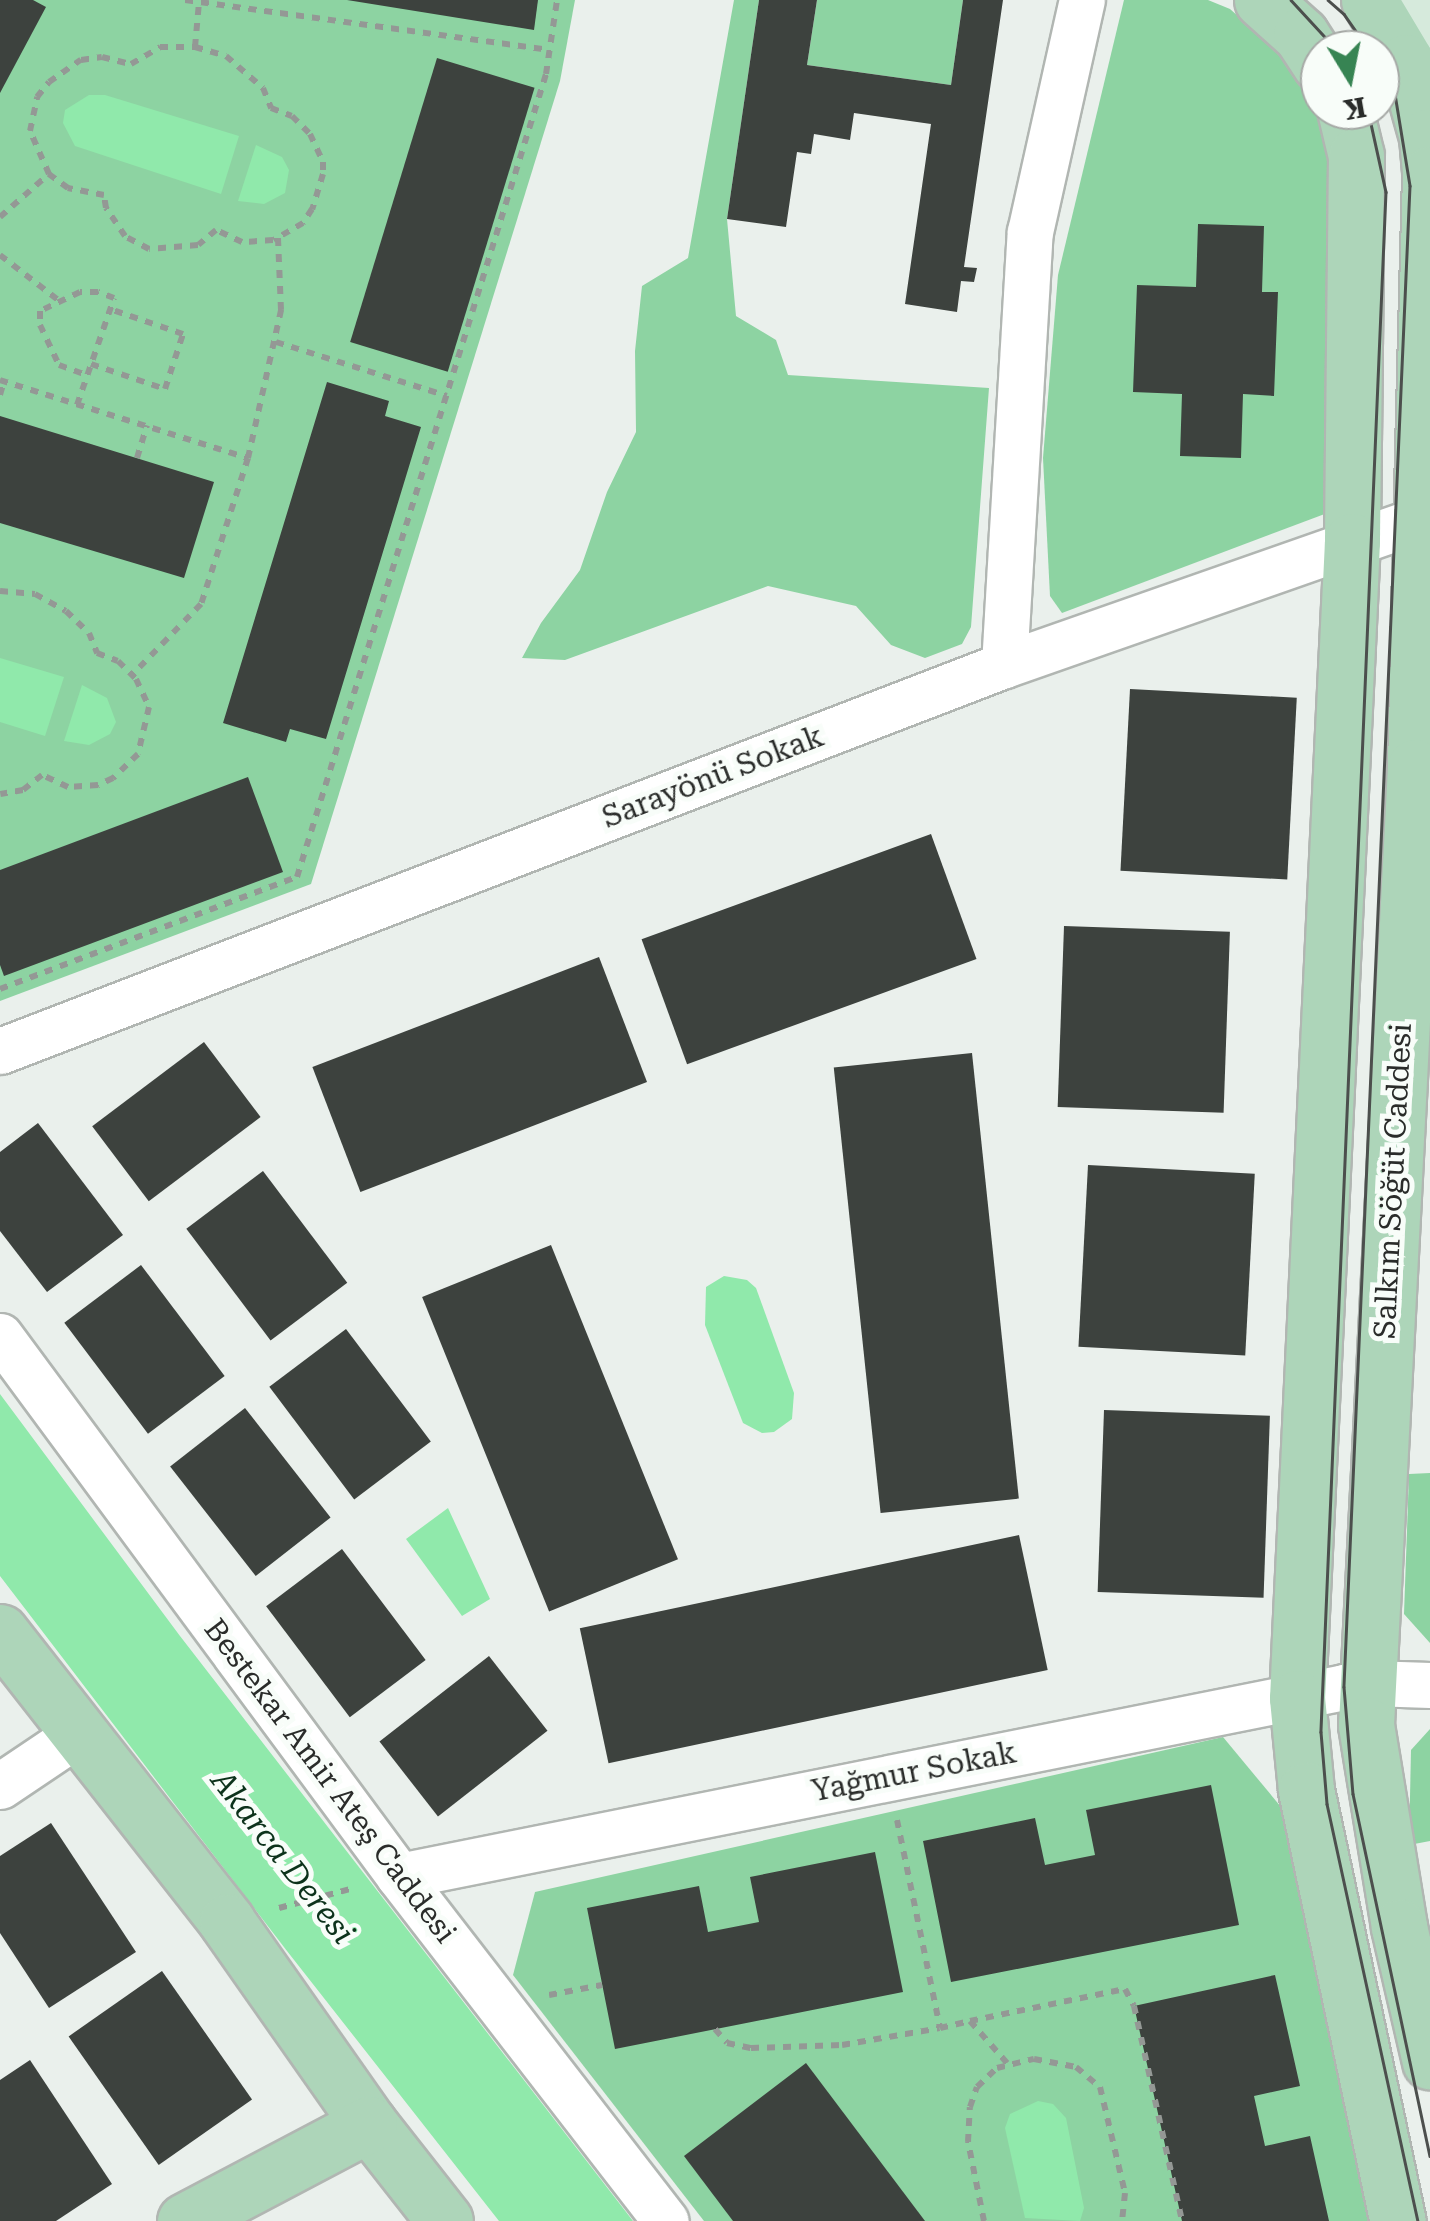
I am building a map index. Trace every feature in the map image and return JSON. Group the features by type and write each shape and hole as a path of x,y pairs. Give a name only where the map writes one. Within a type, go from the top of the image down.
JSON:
{"main road":[{"name":"Salkım Söğüt Caddesi","path":"1369,0 1411,78 1427,137 1430,172 1423,768 1366,1725 1373,1790 1430,2061"},
{"path":"1271,2 1300,35"},
{"path":"1350,130 1356,156 1352,542 1297,1698 1306,1790 1398,2221"},
{"path":"0,1632 227,1922 369,2124 445,2221"},
{"path":"186,2221 369,2124"}],"street":[{"path":"1004,665 1030,232 1082,0"},
{"path":"1411,78 1420,0"},
{"name":"Sarayönü Sokak","path":"0,1052 1004,665 1425,516"},
{"name":"Bestekar Amir Ateş Caddesi","path":"0,1336 399,1876 666,2221"},
{"name":"Yağmur Sokak","path":"399,1876 1367,1683 1430,1685"},
{"path":"0,1786 79,1733"}],"path":[{"path":"185,0 550,50"},
{"path":"0,989 298,877 546,74 557,0"},
{"path":"195,46 199,2"},
{"path":"195,46 240,66 263,88 271,108 292,116 317,147 323,174 312,209 303,223 278,237 242,242 216,230 198,244 148,249 125,236 106,208 104,195 68,188 49,174 30,131 37,97 49,82 82,60 102,57 131,64 160,47 195,46"},
{"path":"0,216 49,174"},
{"path":"132,675 201,604 248,458 276,342 283,273 278,237"},
{"path":"0,255 58,300"},
{"path":"76,404 114,298 98,292 58,300 40,311 49,349 59,364 86,375"},
{"path":"90,364 164,389 183,334 110,310"},
{"path":"276,342 446,396"},
{"path":"0,394 2,381 248,458"},
{"path":"137,458 147,426"},
{"path":"0,591 20,592 52,602 89,632 97,654 118,660 132,675 148,707 138,754 128,768 98,785 68,787 42,775 23,790 0,794"},
{"path":"888,1776 940,2028"},
{"path":"227,1922 399,1876"},
{"path":"715,2030 727,2044 751,2048 842,2045 1126,1988 1134,2006 1182,2221"},
{"path":"970,2021 1007,2064"},
{"path":"984,2221 966,2124 977,2087 1007,2064 1034,2059 1064,2062 1100,2087 1125,2193 1122,2221"}],"shaded area":[{"path":"0,0 575,0 560,81 311,884 0,1001"},
{"path":"734,0 759,0 727,219 736,316 776,340 788,375 989,388 971,627 962,644 925,658 891,645 856,606 768,586 565,660 522,658 541,623 580,570 607,492 636,432 635,351 642,286 688,258"},
{"path":"817,0 963,0 951,85 807,65"},
{"path":"1124,0 1208,0 1230,9 1283,56 1300,79 1300,130 1325,130 1332,162 1330,512 1062,613 1050,596 1043,458 1058,275"},
{"path":"1430,1473 1430,1643 1404,1614 1409,1474"},
{"path":"1430,1729 1430,1841 1409,1845 1411,1750"},
{"path":"1223,1737 1291,1819 1378,2221 704,2221 513,1975 535,1892"}],"water":[{"path":"89,95 105,95 239,136 221,194 75,146 63,123 65,110"},
{"path":"256,145 282,157 289,170 285,193 264,204 238,201"},
{"path":"0,658 64,677 45,736 0,722"},
{"path":"82,685 107,698 116,722 110,734 89,745 64,741"},
{"path":"724,1276 747,1280 756,1288 794,1393 792,1419 774,1432 762,1433 743,1423 705,1325 706,1287"},
{"name":"Akarca Deresi","path":"0,1394 180,1636 633,2221 499,2221 287,1951 0,1576"},
{"path":"448,1508 490,1599 462,1616 406,1539"},
{"path":"1038,2101 1053,2104 1066,2118 1084,2208 1080,2221 1025,2218 1005,2128 1010,2114"}],"building":[{"path":"0,0 33,0 46,7 0,93"},
{"path":"347,0 538,0 534,30"},
{"path":"759,0 817,0 807,65 951,85 963,0 1003,0 964,267 977,268 974,282 961,281 957,312 905,304 931,124 854,113 850,140 814,134 811,154 797,152 786,227 727,219"},
{"path":"437,58 535,88 448,372 350,342"},
{"path":"1198,224 1264,226 1262,292 1278,292 1274,396 1243,394 1241,458 1180,456 1182,394 1133,392 1137,285 1196,287"},
{"path":"327,382 389,401 385,416 421,427 326,739 290,729 286,742 223,723"},
{"path":"0,416 214,482 184,578 0,523"},
{"path":"1130,689 1297,698 1287,879 1120,871"},
{"path":"248,777 283,872 4,976 0,965 0,870"},
{"path":"931,834 976,959 687,1064 642,939"},
{"path":"1064,926 1230,932 1224,1113 1058,1107"},
{"path":"599,957 647,1082 360,1192 312,1067"},
{"path":"204,1042 261,1117 149,1201 92,1126"},
{"path":"972,1053 1019,1499 881,1513 834,1068"},
{"path":"38,1123 123,1235 47,1292 0,1231 0,1152"},
{"path":"1088,1165 1255,1174 1245,1355 1078,1347"},
{"path":"263,1171 347,1283 271,1341 186,1229"},
{"path":"551,1245 678,1559 549,1611 422,1297"},
{"path":"141,1265 225,1376 148,1434 64,1323"},
{"path":"346,1329 431,1442 354,1499 269,1387"},
{"path":"245,1408 331,1518 256,1576 170,1466"},
{"path":"1104,1410 1270,1416 1264,1598 1098,1592"},
{"path":"1019,1535 1048,1670 609,1763 580,1628"},
{"path":"342,1549 426,1660 350,1717 266,1606"},
{"path":"489,1656 547,1731 438,1816 379,1742"},
{"path":"1211,1785 1239,1925 951,1982 923,1841 1035,1818 1045,1865 1095,1855 1086,1810"},
{"path":"51,1823 136,1952 49,2008 0,1933 0,1856"},
{"path":"875,1852 903,1992 615,2049 587,1908 699,1886 708,1932 759,1922 750,1877"},
{"path":"162,1971 252,2100 159,2165 69,2036"},
{"path":"1275,1975 1300,2086 1254,2096 1265,2146 1310,2136 1329,2221 1182,2221 1134,2006"},
{"path":"30,2060 112,2184 56,2221 0,2221 0,2080"},
{"path":"806,2063 925,2221 733,2221 684,2156"}],"tram line":[{"path":"1291,0 1319,30"},
{"path":"1328,0 1355,30"},
{"path":"1400,125 1410,186 1344,1687 1353,1794 1430,2156"},
{"path":"1372,130 1386,192 1321,1732 1327,1804 1418,2221"}]}
